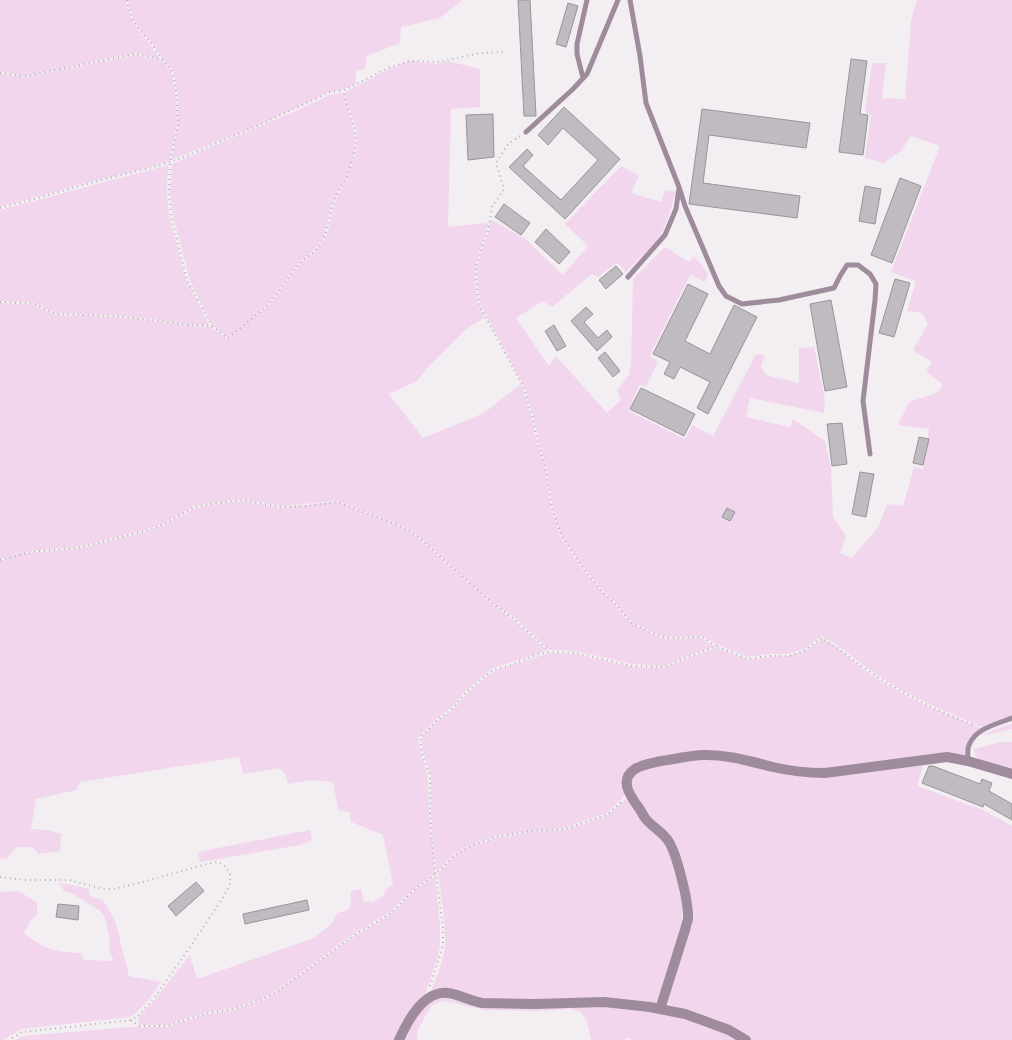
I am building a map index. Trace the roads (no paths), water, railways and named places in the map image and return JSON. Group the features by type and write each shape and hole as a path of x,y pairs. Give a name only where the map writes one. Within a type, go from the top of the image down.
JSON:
{"street":[{"path":"660,1009 688,918 686,900 670,843 645,818 629,794 628,780 636,768 701,755 730,756 776,767 812,773 825,773 947,757 968,760 1012,774"},
{"path":"399,1040 413,1016 427,999 448,993 482,1003 604,1002 660,1009 702,1020 729,1030 746,1040"}],"lane":[{"path":"583,78 577,54 577,44 587,0"},
{"path":"526,132 573,89 586,74 618,0"},
{"path":"630,0 646,103 685,206 719,286 726,296 742,304 779,300 834,288 847,266 858,265 870,274 876,284 863,401 870,454"},
{"path":"628,277 665,235 676,209 679,187"},
{"path":"968,760 969,744 983,728 1012,718"}]}
